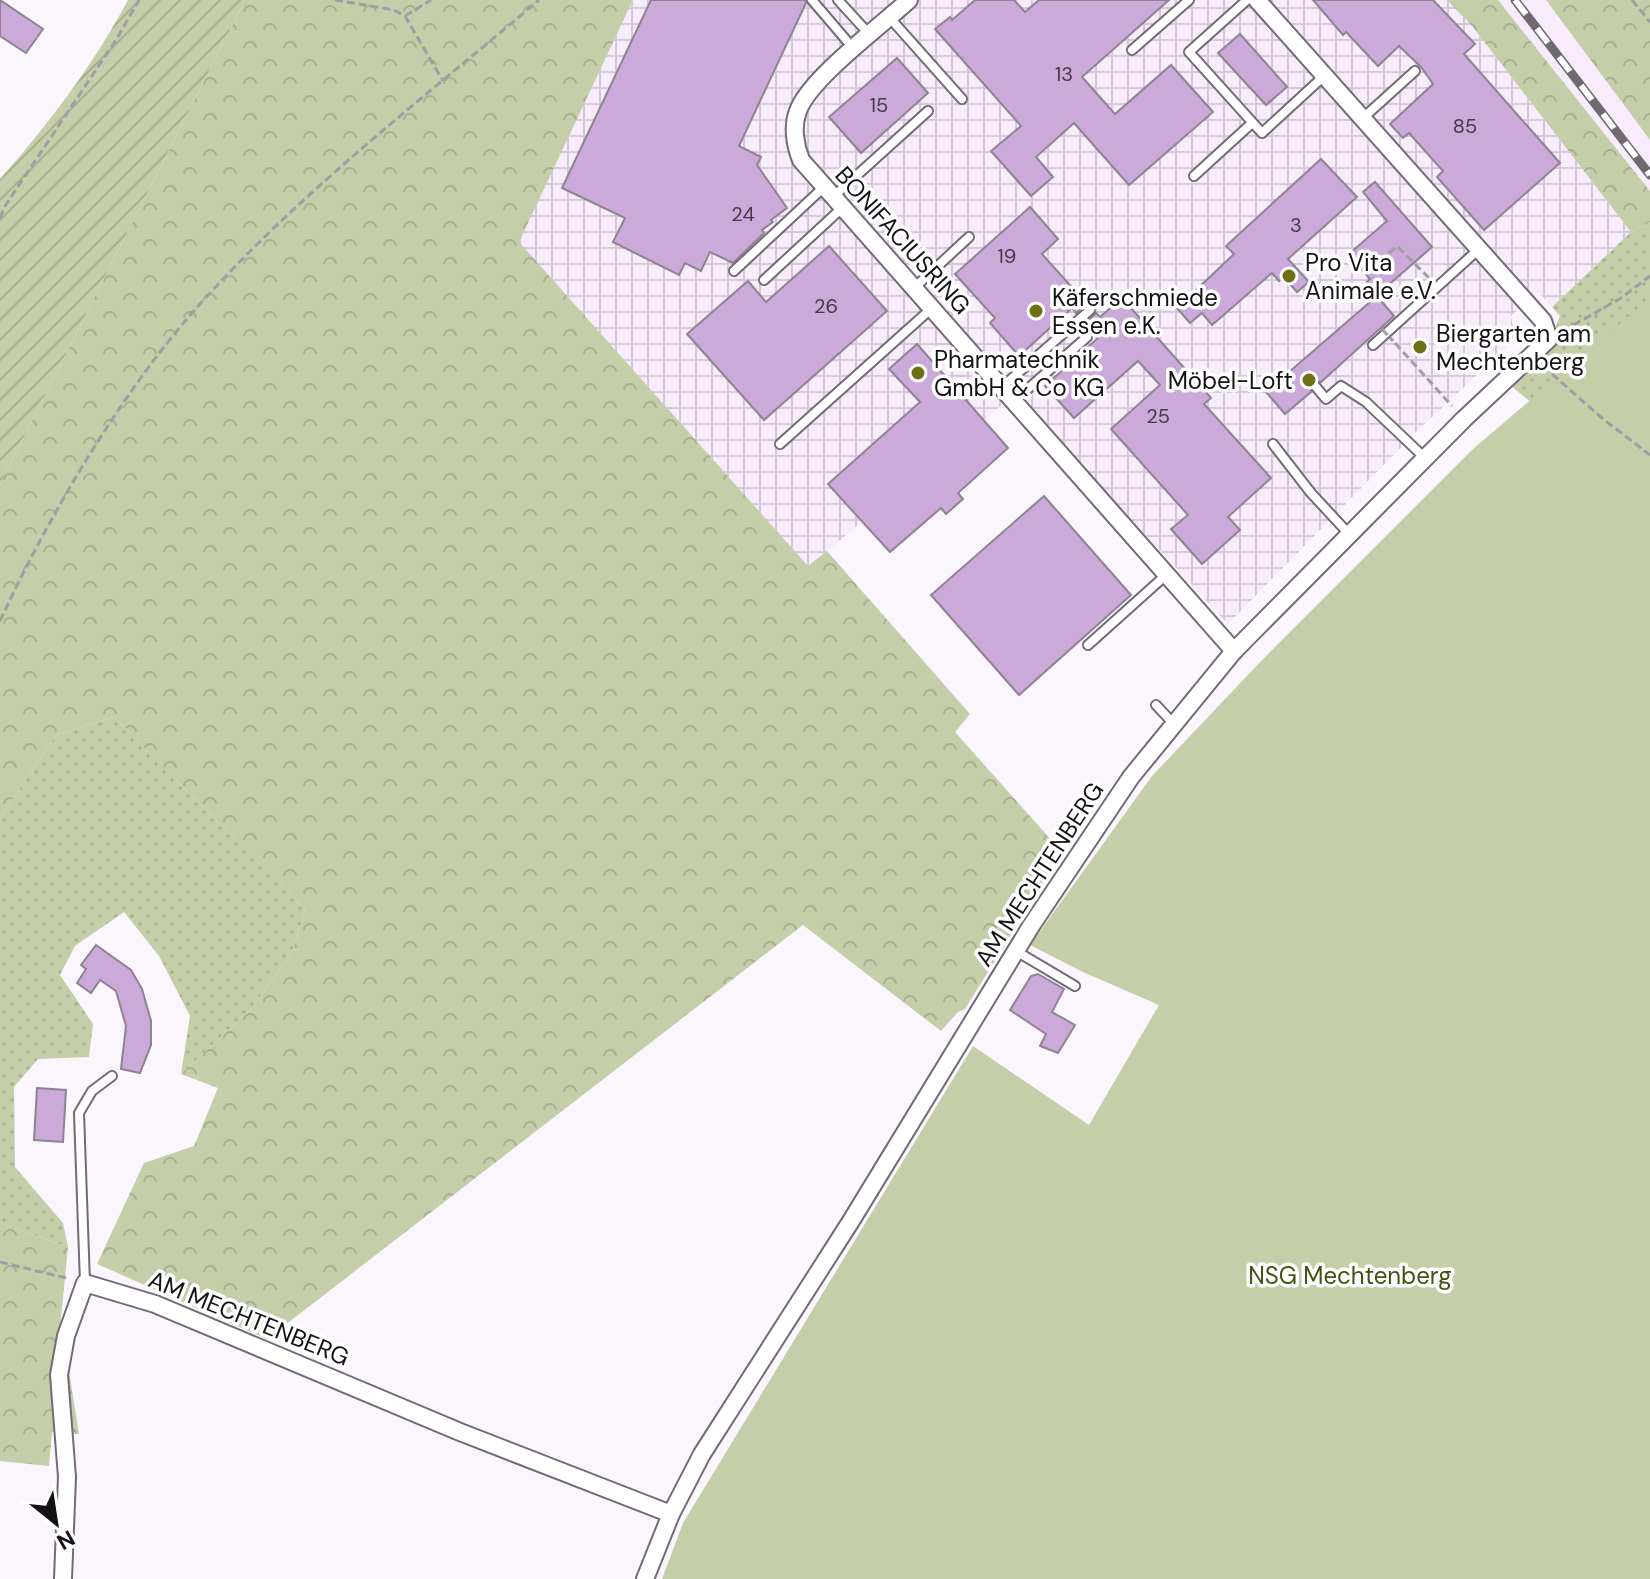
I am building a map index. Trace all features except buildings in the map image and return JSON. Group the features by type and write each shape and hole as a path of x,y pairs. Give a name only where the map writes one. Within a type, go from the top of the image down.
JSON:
{"street":[{"name":"BONIFACIUSRING","path":"909,0 808,91 797,113 795,133 801,160 1234,651"},
{"path":"1257,0 1543,321 1549,339"},
{"name":"AM MECHTENBERG","path":"645,1579 671,1514 702,1454 851,1221 1016,951 1131,777 1234,651 1425,458 1549,339"},
{"path":"63,1579 67,1477 59,1375 66,1336 85,1283"},
{"name":"AM MECHTENBERG","path":"85,1283 155,1304 460,1432 671,1514"}],"lane":[{"path":"812,0 854,49"},
{"path":"838,0 870,35"},
{"path":"1132,50 1189,0"},
{"path":"1247,0 1189,52 1262,133 1325,76"},
{"path":"890,18 962,99"},
{"path":"1363,118 1415,71"},
{"path":"734,271 833,198 928,111"},
{"path":"1194,176 1252,123"},
{"path":"764,280 833,198"},
{"path":"914,288 969,237"},
{"path":"1373,345 1479,248"},
{"path":"780,444 932,308"},
{"path":"1002,387 1090,310"},
{"path":"1014,401 1087,337"},
{"path":"1316,387 1326,399 1341,386 1366,402 1425,458"},
{"path":"1273,444 1311,493 1349,534"},
{"path":"1088,645 1167,574"},
{"path":"1156,705 1173,723"},
{"path":"1016,951 1075,986"},
{"path":"85,1283 79,1113 92,1091 112,1076"}],"path":[{"path":"0,218 139,0"},
{"path":"335,0 394,10 405,16 443,81"},
{"path":"405,16 431,0"},
{"path":"0,621 72,486 176,332 271,230 539,0"},
{"path":"1632,0 1650,22"},
{"path":"0,208 5,206"},
{"path":"1389,253 1397,246 1420,271 1439,285"},
{"path":"1549,339 1621,298 1650,276"},
{"path":"1382,329 1447,400"},
{"path":"1533,354 1549,373 1650,455"},
{"path":"0,1262 85,1283"}],"shaded area":[{"path":"633,0 1447,0 1472,26 1631,232 1552,307 1538,292 1511,316 1514,334 1510,344 1416,432 1228,624 1015,394 808,567 518,242"},
{"path":"1498,0 1546,0 1650,140 1650,191"}],"green space":[{"path":"128,0 245,0 0,484 0,179 69,93"},
{"path":"245,0 633,0 519,242 808,566 827,551 970,714 955,732 1062,852 965,1009 958,1012 941,1031 803,925 267,1339 97,1264 144,1163 194,1146 218,1088 181,1074 251,1009 292,952 305,910 114,717 56,735 0,818 0,484"},
{"path":"1447,0 1498,0 1650,191 1650,222 1631,232 1472,26"},
{"path":"1546,0 1650,0 1650,140"},
{"path":"1650,222 1650,482 1533,404 1505,381 1551,339 1560,316 1552,307 1631,232"},
{"name":"NSG Mechtenberg","path":"1650,298 1650,1579 662,1579 683,1523 973,1046 1089,1125 1159,1005 1030,945 1152,776 1265,657 1473,449"},
{"path":"114,717 305,910 292,952 251,1009 181,1074 190,1016 159,956 124,912 75,946 60,975 93,1024 89,1057 38,1059 14,1087 15,1167 63,1223 68,1247 0,1223 0,818 56,735"},
{"path":"0,1223 68,1247 57,1358 68,1365 79,1434 52,1432 49,1466 0,1461"}],"railway":[{"path":"1515,0 1650,175"}],"place":[{"name":"Pro Vita Animale e.V.","path":"1289,276"},
{"name":"Käferschmiede Essen e.K.","path":"1036,311"},
{"name":"Biergarten am Mechtenberg","path":"1420,347"},
{"name":"Pharmatechnik GmbH & Co KG","path":"918,373"},
{"name":"Möbel-Loft","path":"1309,380"}]}
